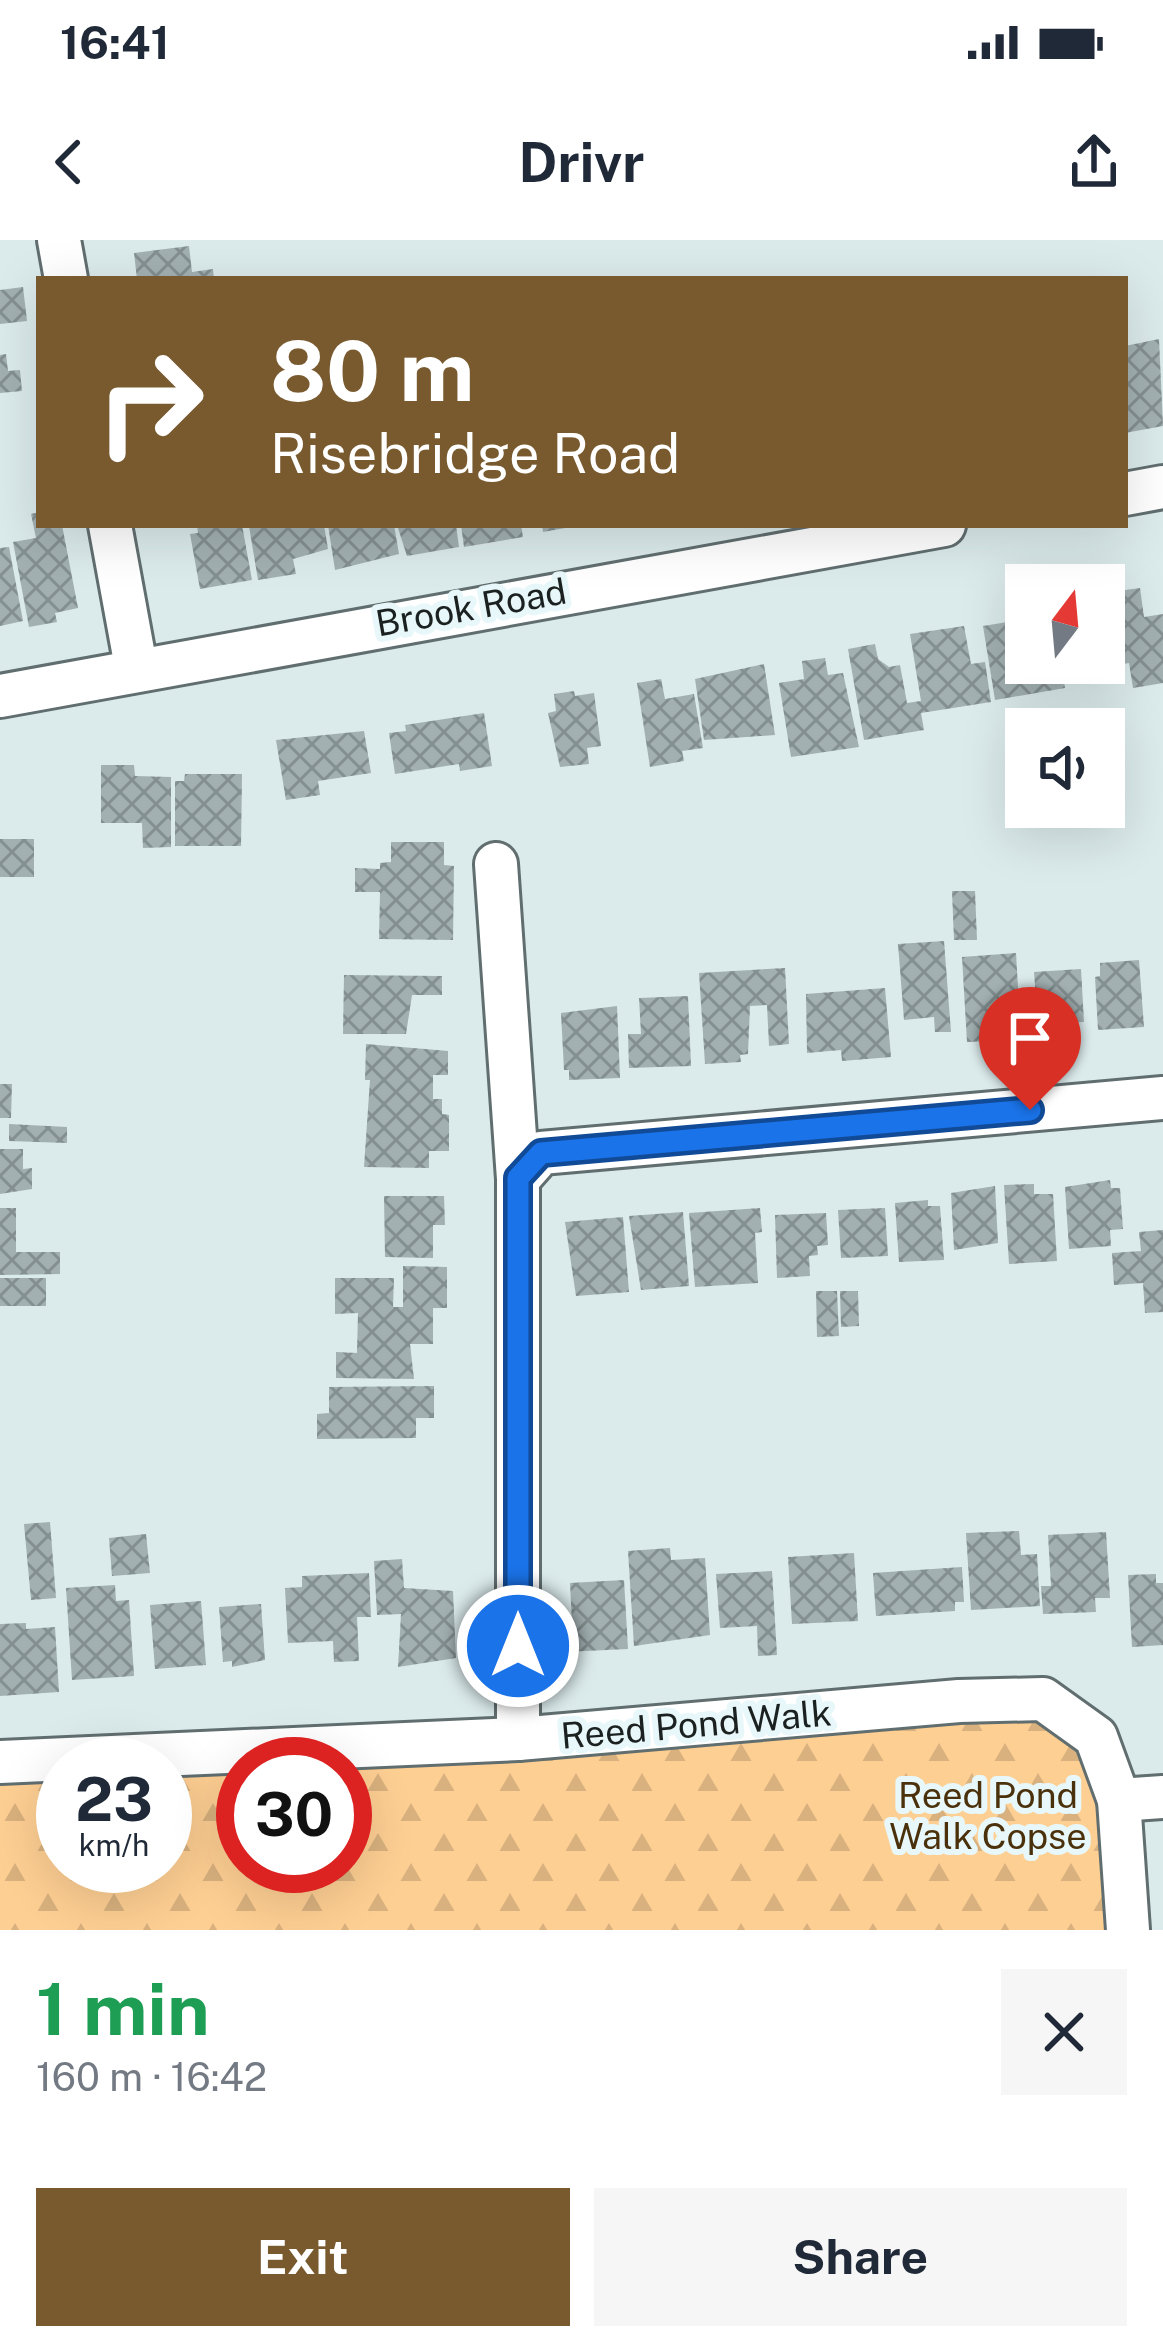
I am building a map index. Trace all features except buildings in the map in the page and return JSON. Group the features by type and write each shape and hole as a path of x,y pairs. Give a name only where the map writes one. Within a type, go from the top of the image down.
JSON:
{"street":[{"path":"58,240 65,276"},
{"path":"1128,494 1163,488"},
{"path":"111,528 136,667"},
{"name":"Brook Road","path":"0,696 136,667 927,528"},
{"path":"496,864 518,1178 518,1739"},
{"path":"518,1178 541,1153 1163,1098"},
{"name":"Reed Pond Walk","path":"0,1762 518,1739 959,1701 1043,1699 1096,1737 1119,1800 1128,1930"},
{"path":"1119,1800 1163,1797"}],"green space":[{"name":"Reed Pond Walk Copse","path":"1043,1699 1096,1737 1128,1930 0,1930 0,1762 36,1760 36,1893 192,1893 192,1750 216,1749 216,1893 372,1893 372,1740"}],"route":[{"path":"518,1646 518,1178 541,1153 1030,1110"}]}
